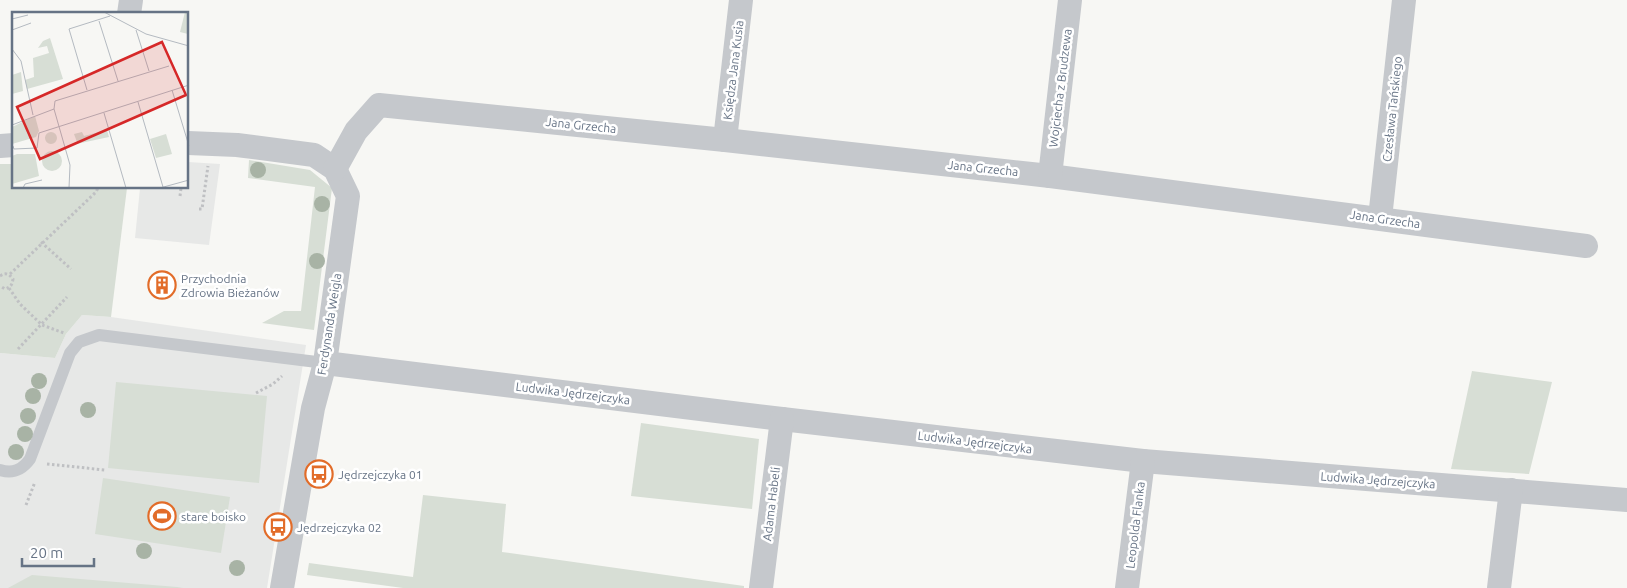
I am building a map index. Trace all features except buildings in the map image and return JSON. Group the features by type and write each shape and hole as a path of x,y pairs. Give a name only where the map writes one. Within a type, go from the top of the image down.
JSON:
{"street":[{"name":"Księdza Jana Kusia","path":"725,140 741,0"},
{"name":"Wojciecha z Brudzewa","path":"1050,176 1070,0"},
{"name":"Czesława Tańskiego","path":"1380,218 1404,0"},
{"name":"Jana Grzecha","path":"334,169 356,131 379,105 725,140 1050,176 1586,246"},
{"path":"189,143 237,145 314,155 334,169"},
{"name":"Ferdynanda Weigla","path":"282,588 310,421 326,363 348,196 334,169"},
{"name":"Ludwika Jędrzejczyka","path":"326,363 1143,461 1627,500"},
{"name":"Adama Habeli","path":"761,588 782,419"},
{"name":"Leopolda Flanka","path":"1127,588 1143,461"},
{"path":"1499,588 1512,490"}],"lane":[{"path":"0,470 14,472 24,467 30,459 70,353 79,342 99,335 326,363"}],"path":[{"path":"199,209 202,209 208,163"},
{"path":"10,274 98,189"},
{"path":"180,196 181,189"},
{"path":"42,242 72,269"},
{"path":"0,276 5,273 10,274"},
{"path":"9,288 13,279 10,274"},
{"path":"0,286 9,288 20,304 42,325 66,334 79,342"},
{"path":"18,349 67,297"},
{"path":"256,393 273,384 282,376 284,368"},
{"path":"41,464 105,470"},
{"path":"26,505 38,473"}],"shaded area":[{"path":"249,160 310,170 332,188 314,330 262,323 284,311 301,311 315,187 248,178"},
{"path":"189,162 220,164 209,245 135,238 140,189 189,189"},
{"path":"0,164 12,164 12,189 127,189 111,317 82,315 66,334 55,358 0,353"},
{"path":"82,315 111,317 306,345 267,588 0,588 0,353 55,358 66,334"},
{"path":"1472,371 1552,382 1529,474 1451,469"},
{"path":"116,382 267,396 259,483 108,468"},
{"path":"641,423 759,439 752,509 631,496"},
{"name":"stare boisko","path":"103,478 230,497 221,553 95,534"},
{"path":"423,495 506,504 502,552 744,586 744,588 403,588 307,575 309,563 413,577"},
{"path":"32,575 177,587 183,588 8,588"}],"place":[{"name":"Przychodnia Zdrowia Bieżanów","path":"162,285"},
{"name":"Jędrzejczyka 01","path":"319,474"},
{"name":"stare boisko","path":"162,516"},
{"name":"Jędrzejczyka 02","path":"278,527"}]}
